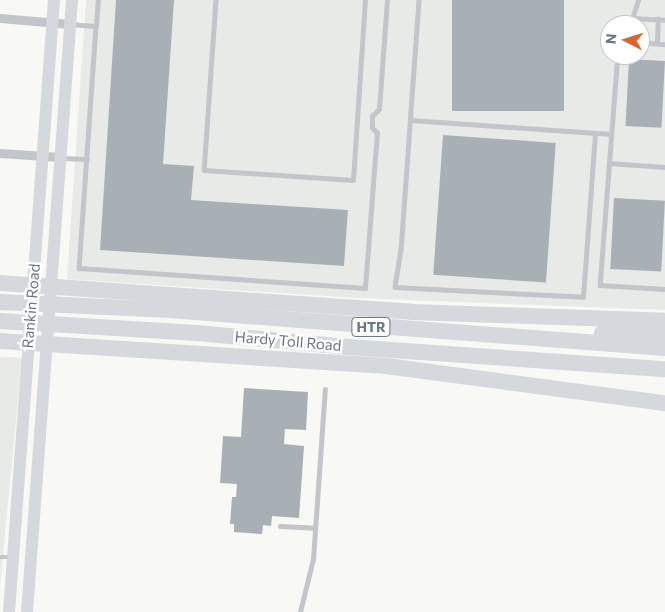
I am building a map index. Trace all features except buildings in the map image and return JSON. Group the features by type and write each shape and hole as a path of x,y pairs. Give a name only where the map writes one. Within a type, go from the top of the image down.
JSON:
{"highway":[{"path":"0,283 412,312 665,321"},
{"name":"Hardy Toll Road","path":"3,302 170,310 417,331 665,348"},
{"name":"Hardy Toll Road","path":"2,322 197,333 348,347 665,369"},
{"path":"417,331 499,328 665,334"},
{"path":"0,341 396,367 665,403"},
{"path":"348,347 665,392"}],"main road":[{"name":"Rankin Road","path":"9,612 6,557 33,285 54,0"},
{"name":"Rankin Road","path":"27,612 72,0"},
{"path":"6,557 30,559"}],"street":[{"path":"0,18 70,24"},
{"path":"0,153 60,158"}],"lane":[{"path":"98,0 80,268 365,288 377,134 372,128 372,116 379,109 388,0"},
{"path":"216,0 204,170 353,180 365,0"},
{"path":"419,0 401,249 395,287 583,297 595,133"},
{"path":"633,15 638,0"},
{"path":"650,19 665,20"},
{"path":"657,43 658,19"},
{"path":"70,24 96,26"},
{"path":"650,43 665,44"},
{"path":"619,65 611,134 600,284 665,289"},
{"path":"410,120 611,134"},
{"path":"60,158 87,159"},
{"path":"609,163 665,167"},
{"path":"300,612 313,559 325,389"},
{"path":"280,526 315,528"}],"shaded area":[{"path":"86,0 665,0 665,310 357,298 67,279"},
{"path":"0,357 22,358 0,587"}]}
